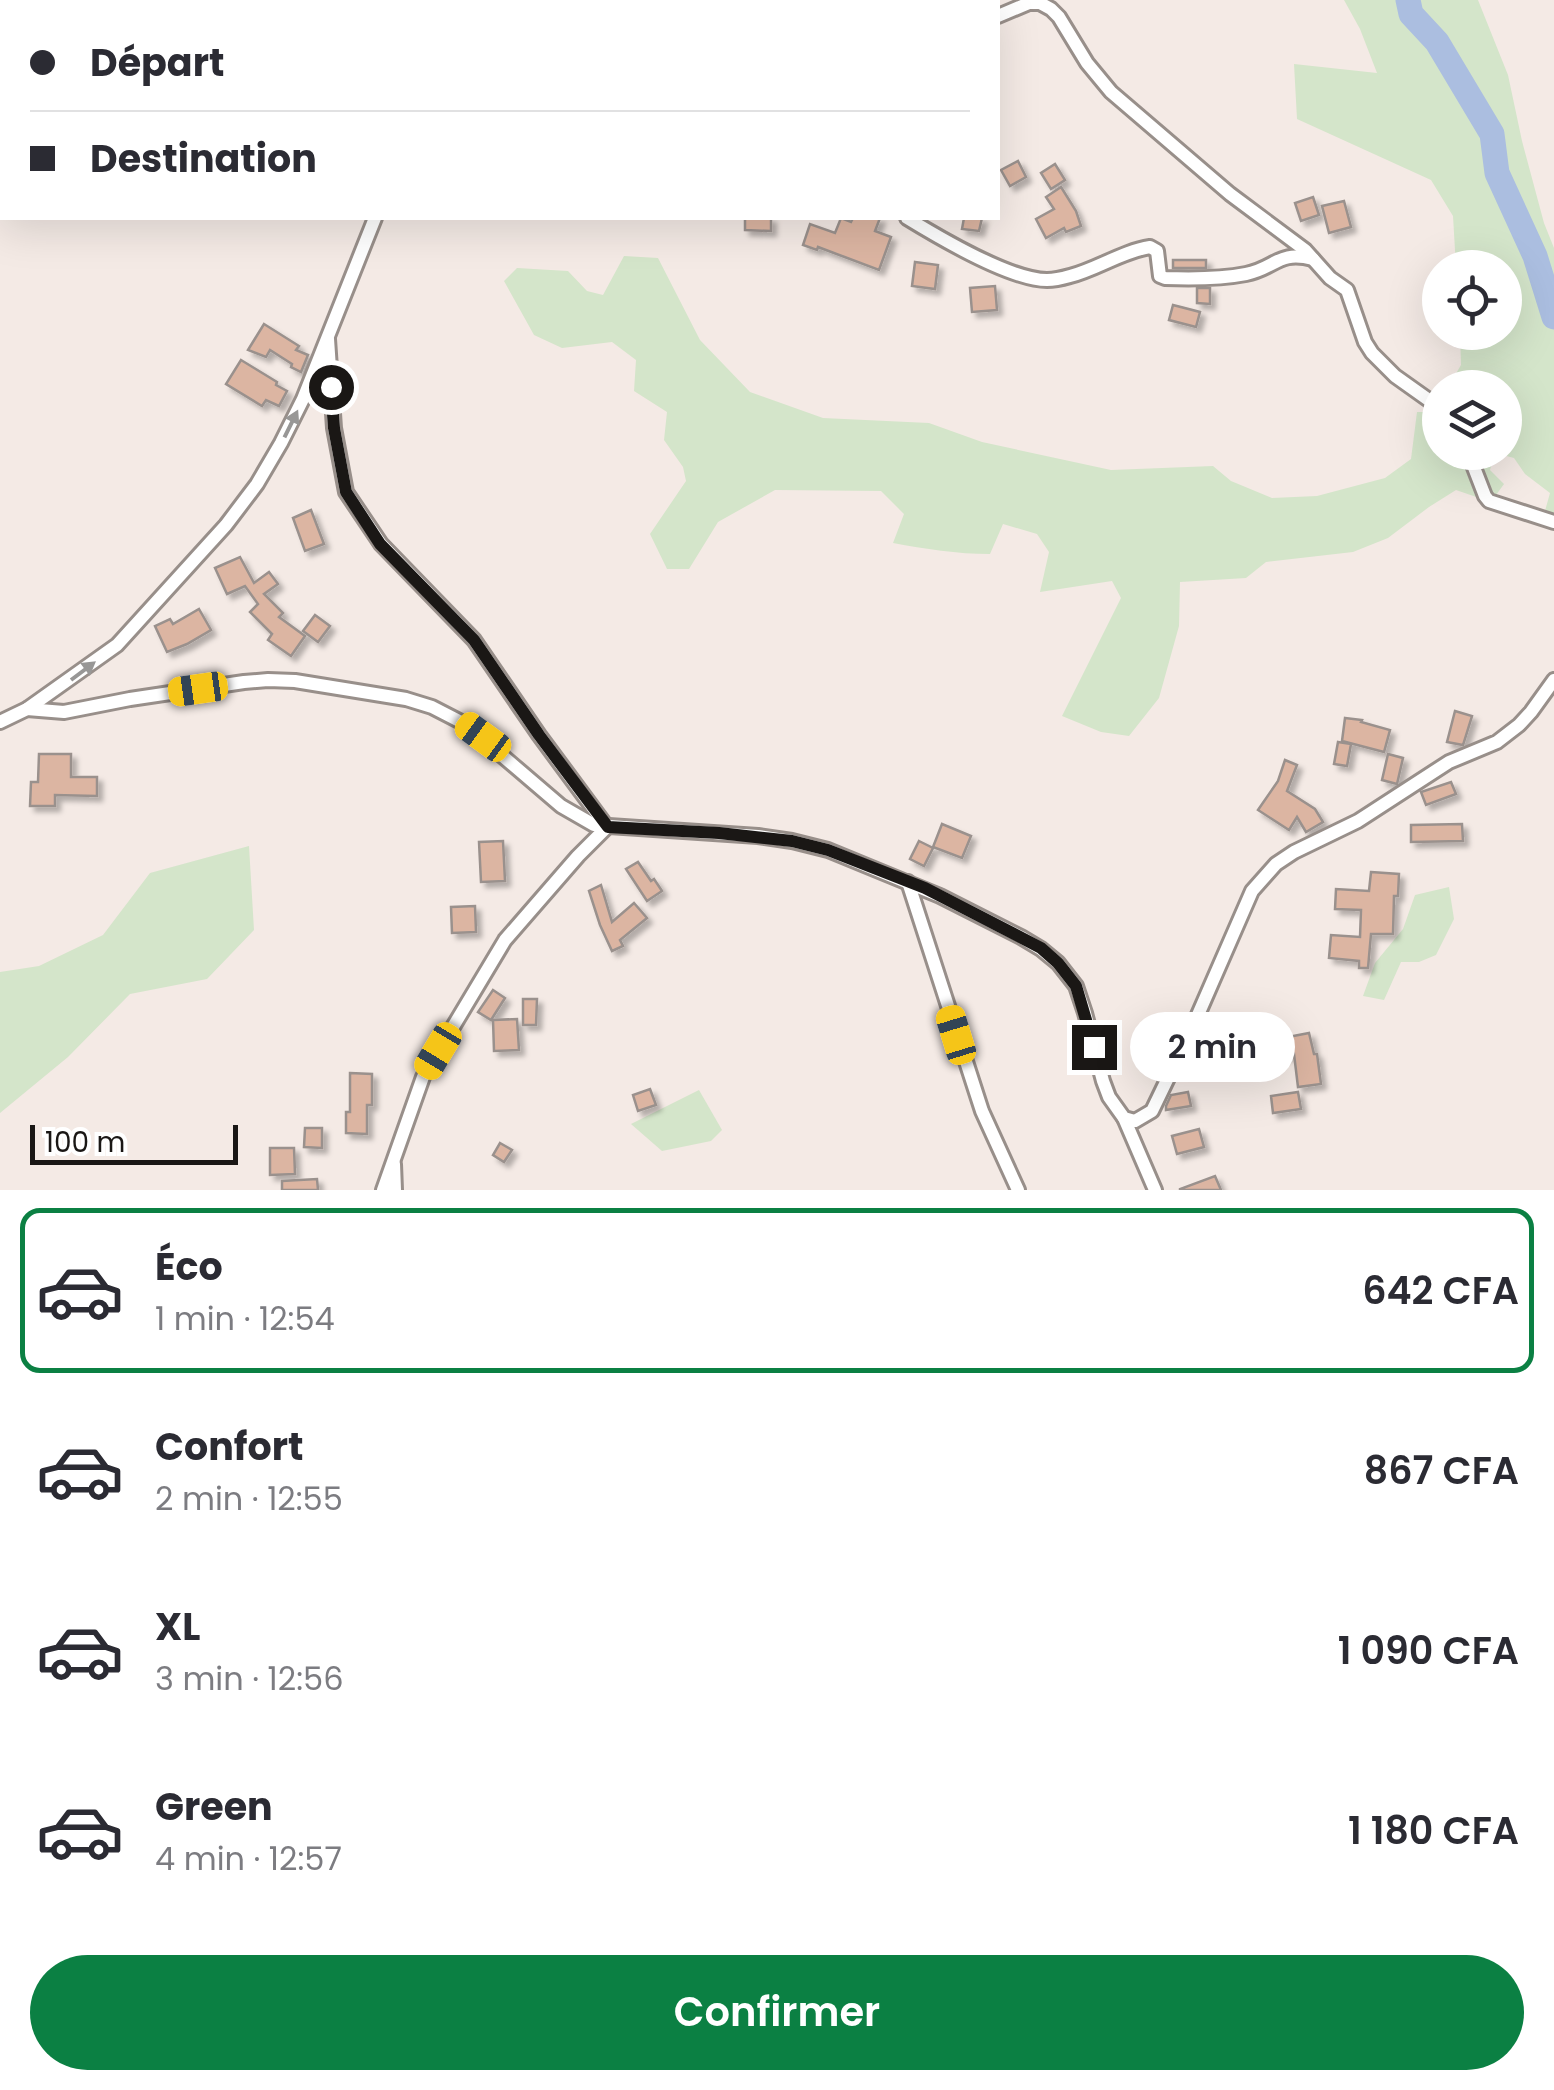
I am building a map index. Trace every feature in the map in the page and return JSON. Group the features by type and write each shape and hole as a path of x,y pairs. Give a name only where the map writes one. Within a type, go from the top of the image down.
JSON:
{"street":[{"path":"1000,15 1029,3 1051,9 1112,92 1216,182 1305,250 1330,278 1347,290 1365,342 1381,364 1422,395"},
{"path":"0,722 27,709 117,645 226,525 257,484 282,443 328,340 374,220"},
{"path":"910,220 999,266 1047,280 1067,278 1150,247 1157,251 1160,276 1166,278 1236,276 1251,273 1278,258 1313,259"},
{"path":"328,340 334,428 346,492 380,544 474,640 608,827"},
{"path":"1475,470 1489,501 1554,522"},
{"path":"27,709 64,712 268,680 406,699 465,724 572,814 594,825 792,841 828,850 908,882 1041,948 1068,972 1085,1012 1109,1097 1124,1118 1155,1190"},
{"path":"1124,1118 1135,1121 1152,1111 1252,891 1276,864 1358,821 1449,762 1508,734 1531,712 1554,680"},
{"path":"382,1190 423,1077 505,940 608,827"},
{"path":"908,882 982,1111 1018,1190"},
{"path":"394,1157 395,1190"}],"green space":[{"path":"1344,0 1478,0 1508,75 1522,141 1554,248 1554,514 1545,511 1550,493 1522,470 1522,370 1458,370 1461,350 1522,350 1522,250 1455,250 1453,216 1431,180 1297,119 1294,64 1377,73"},
{"path":"624,256 658,258 700,340 750,392 823,418 929,423 982,442 1111,470 1213,466 1231,481 1272,498 1317,496 1385,478 1411,459 1417,412 1422,412 1422,470 1490,470 1504,484 1496,495 1485,500 1456,490 1388,538 1353,552 1266,562 1246,578 1180,582 1179,626 1159,698 1129,736 1101,732 1062,716 1121,598 1112,581 1040,592 1049,552 1037,534 1003,524 990,554 893,543 904,514 881,491 775,490 718,522 689,569 667,569 650,534 686,481 683,467 664,440 667,412 634,391 636,360 612,342 562,348 534,335 504,281 517,268 568,271 587,291 603,295"},
{"path":"249,846 254,930 207,979 130,994 68,1057 0,1113 0,972 39,966 103,935 150,873"},
{"path":"1449,887 1454,919 1436,955 1419,962 1401,962 1384,1000 1363,996 1375,963 1403,929 1415,895"},
{"path":"699,1090 722,1130 711,1141 662,1151 631,1124"}],"building":[{"path":"1018,161 1026,177 1010,186 1001,170"},
{"path":"1055,164 1065,180 1051,189 1041,173"},
{"path":"1061,187 1081,226 1066,232 1064,228 1046,238 1036,219 1054,209 1046,197"},
{"path":"1313,197 1319,215 1301,221 1295,203"},
{"path":"1344,201 1351,227 1329,233 1322,206"},
{"path":"745,220 771,220 771,231 745,230"},
{"path":"840,220 879,220 875,231 891,237 879,270 803,245 810,224 835,233"},
{"path":"964,220 982,220 979,231 962,229"},
{"path":"1173,260 1206,260 1206,268 1173,268"},
{"path":"915,262 938,265 935,289 912,286"},
{"path":"995,286 997,310 972,312 970,288"},
{"path":"1197,288 1210,288 1210,304 1197,303"},
{"path":"1173,305 1200,312 1196,327 1169,320"},
{"path":"264,324 308,355 301,372 270,350 266,357 248,350"},
{"path":"241,360 287,391 279,406 266,400 262,406 226,384"},
{"path":"311,510 324,544 305,551 293,518"},
{"path":"240,557 254,583 269,572 278,584 264,594 283,613 279,617 305,636 291,656 268,640 272,634 250,612 258,604 245,586 227,594 215,568"},
{"path":"199,609 211,630 167,652 155,626 170,619 173,624"},
{"path":"315,615 330,626 318,642 303,631"},
{"path":"1455,711 1472,716 1463,745 1447,742"},
{"path":"1345,718 1390,730 1384,752 1342,741"},
{"path":"1338,742 1351,744 1347,766 1334,764"},
{"path":"39,754 71,754 71,777 97,777 97,796 55,795 55,806 30,806 31,782 38,782"},
{"path":"1388,754 1403,758 1397,784 1382,780"},
{"path":"1285,760 1297,765 1287,791 1315,809 1323,822 1306,832 1297,817 1289,830 1258,810 1278,781"},
{"path":"1451,782 1456,794 1426,805 1421,792"},
{"path":"942,824 971,836 962,858 933,847"},
{"path":"1462,824 1463,841 1411,842 1411,825"},
{"path":"503,841 505,881 481,882 479,842"},
{"path":"919,841 933,848 924,866 910,859"},
{"path":"638,862 662,891 647,901 626,869"},
{"path":"1371,872 1399,874 1398,896 1394,896 1393,934 1371,934 1368,968 1359,968 1359,961 1329,958 1331,935 1360,937 1361,910 1335,909 1336,889 1369,891"},
{"path":"601,885 612,922 634,903 647,918 620,940 623,946 612,951 589,891"},
{"path":"475,906 476,932 452,933 451,907"},
{"path":"493,990 505,998 491,1020 478,1012"},
{"path":"523,999 537,999 536,1025 523,1025"},
{"path":"517,1019 519,1050 494,1051 493,1020"},
{"path":"1309,1033 1321,1084 1298,1087 1294,1054 1264,1058 1262,1042"},
{"path":"350,1073 372,1074 367,1134 346,1133"},
{"path":"650,1089 656,1105 638,1111 633,1095"},
{"path":"1188,1092 1191,1106 1166,1110 1171,1095"},
{"path":"1298,1092 1301,1109 1273,1113 1271,1096"},
{"path":"305,1128 322,1128 322,1148 304,1147"},
{"path":"1199,1129 1204,1147 1177,1154 1172,1136"},
{"path":"500,1143 512,1150 504,1162 493,1155"},
{"path":"270,1148 294,1148 295,1174 270,1175"},
{"path":"1215,1176 1221,1190 1180,1190 1180,1189"},
{"path":"317,1179 318,1190 282,1190 282,1181"}],"waterway":[{"path":"1408,0 1411,14 1437,42 1492,134 1497,173 1535,256 1554,317"}],"route":[{"path":"331,387 346,492 380,544 474,640 608,827 792,841 828,850 925,888 1041,948 1068,972 1094,1047"}]}
